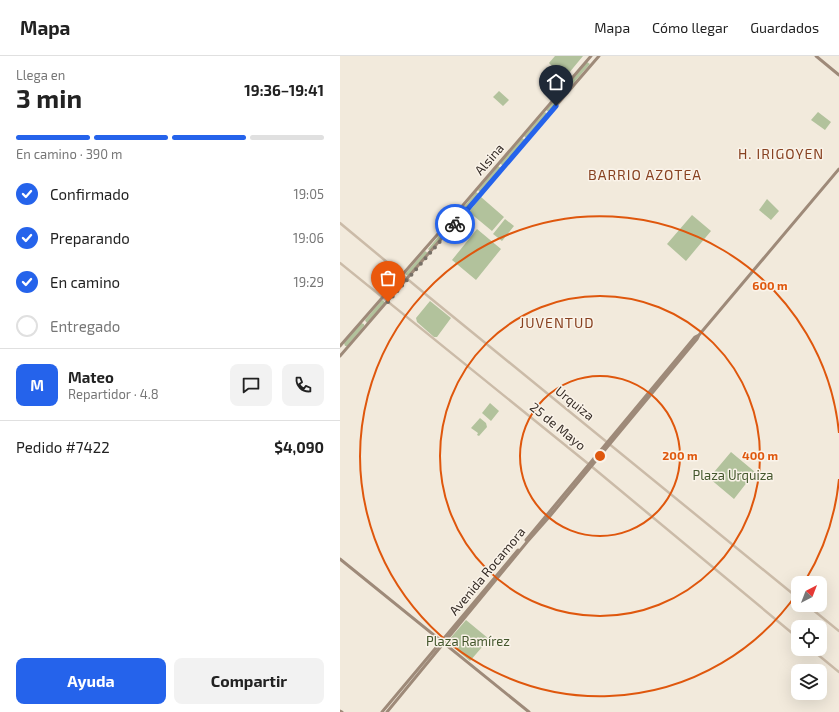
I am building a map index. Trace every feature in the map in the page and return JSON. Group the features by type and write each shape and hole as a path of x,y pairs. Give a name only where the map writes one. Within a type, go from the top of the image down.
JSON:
{"main road":[{"name":"Alsina","path":"340,346 591,56"},
{"name":"Alsina","path":"340,356 599,56"},
{"path":"816,56 839,75"},
{"name":"Avenida Rocamora","path":"387,712 695,337 699,335 839,169"},
{"path":"340,559 529,712"},
{"name":"Avenida Rocamora","path":"382,712 443,642"}],"street":[{"name":"Urquiza","path":"340,223 791,592"},
{"name":"25 de Mayo","path":"340,263 590,465 791,632"},
{"path":"816,612 839,631"},
{"path":"820,656 839,672"}],"green space":[{"path":"555,56 583,56 564,79 549,63"},
{"path":"587,62 590,64 570,87 568,85"},
{"path":"565,88 568,91 549,112 546,110"},
{"path":"499,91 509,100 503,106 493,97"},
{"path":"545,112 547,114 526,138 524,136"},
{"path":"818,112 831,122 825,130 811,120"},
{"path":"522,138 525,140 503,166 500,163"},
{"path":"498,166 501,168 480,192 478,190"},
{"path":"476,192 479,194 462,214 460,212"},
{"path":"481,197 504,217 492,231 469,212"},
{"path":"767,199 779,211 771,220 759,210"},
{"path":"457,214 460,216 430,251 428,249"},
{"path":"692,215 711,231 686,261 667,244"},
{"path":"505,219 514,226 502,241 493,234"},
{"path":"477,229 501,249 476,280 452,260"},
{"path":"425,251 428,253 408,276 405,274"},
{"path":"402,277 405,279 387,299 385,298 386,296"},
{"path":"383,300 385,303 367,323 365,320"},
{"path":"430,301 451,318 437,337 434,337 417,322 416,318"},
{"path":"361,323 364,324 364,326 347,346 345,346 344,343"},
{"path":"490,403 499,411 491,421 482,413"},
{"path":"480,418 486,423 487,427 479,436 477,435 478,433 471,428"},
{"name":"Plaza Urquiza","path":"731,452 755,472 734,499 709,478"},
{"name":"Plaza Ramírez","path":"466,620 489,639 470,661 447,642"}],"way so far":[{"path":"388,302 455,224"}],"district":[{"name":"H. IRIGOYEN","path":"781,153"},
{"name":"BARRIO AZOTEA","path":"645,174"},
{"name":"JUVENTUD","path":"557,322"}],"route":[{"path":"455,224 556,106"}]}
